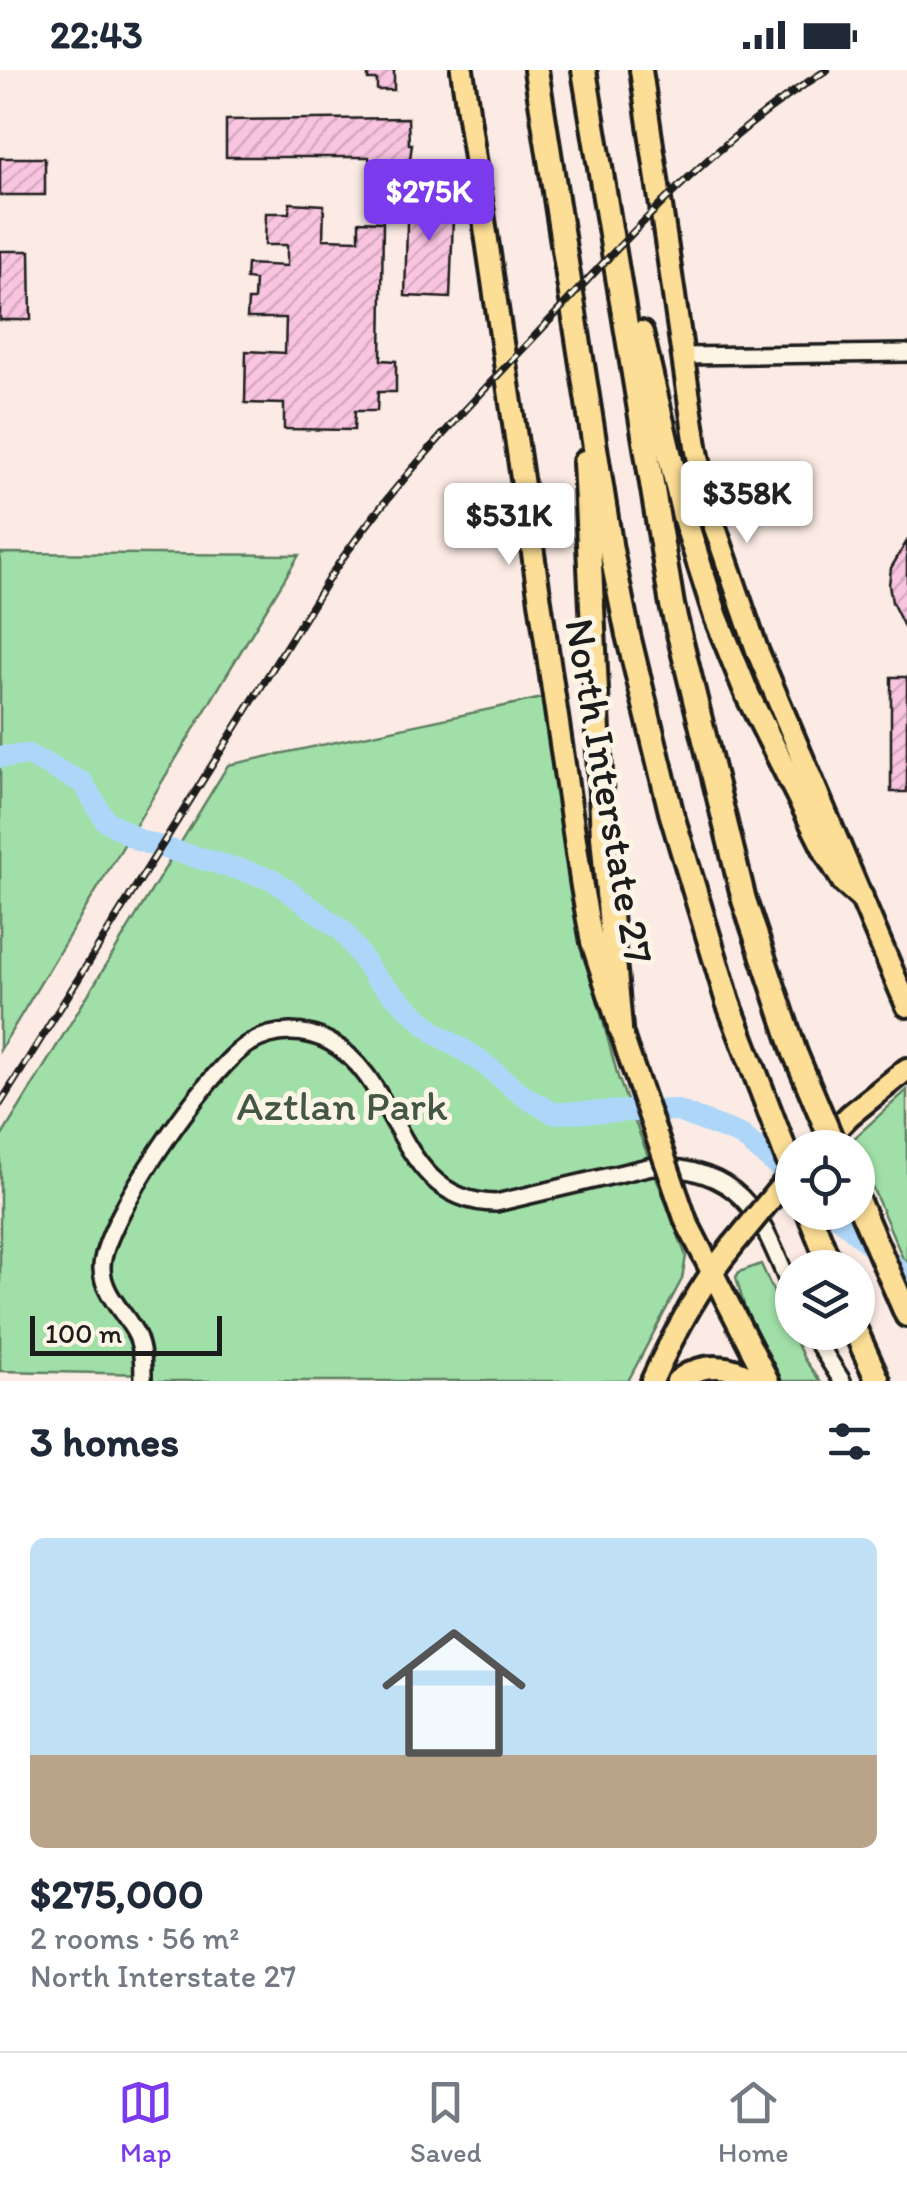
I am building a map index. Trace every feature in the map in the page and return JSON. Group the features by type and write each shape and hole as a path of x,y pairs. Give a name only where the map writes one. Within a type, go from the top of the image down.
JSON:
{"highway":[{"path":"536,70 611,550 648,717 689,874 776,1130"},
{"path":"584,70 672,605 744,900 796,1053 828,1130"},
{"path":"594,134 684,516 716,618 748,696 828,856 844,882 861,897"},
{"path":"586,399 586,515 603,836 624,1039"},
{"path":"870,1230 907,1315"},
{"path":"863,1350 875,1381"}],"main road":[{"name":"North Interstate 27","path":"462,70 592,942 686,1221 768,1381"},
{"path":"642,70 708,507 758,650 905,998"},
{"path":"835,1130 907,1069"},
{"path":"652,1381 672,1338 712,1271 775,1192"},
{"path":"676,1381 688,1373 720,1366 756,1381"}],"street":[{"path":"684,356 907,353"},
{"path":"143,1381 136,1333 104,1278 102,1268 108,1244 155,1154 226,1062 253,1041 289,1031 326,1040 356,1062 422,1167 436,1185 454,1196 476,1203 496,1203 652,1166 679,1167 702,1173 740,1196 756,1212 775,1254"},
{"path":"822,1350 842,1381"}],"green space":[{"path":"0,553 299,555 0,1050"},
{"name":"Aztlan Park","path":"542,698 586,958 618,1077 686,1256 682,1279 628,1381 152,1381 152,1374 0,1371 0,1139 228,765"},
{"path":"907,1090 907,1268 875,1194 875,1130 863,1130"},
{"path":"761,1264 775,1295 775,1350 800,1350 820,1381 782,1381 747,1316 736,1277 739,1272"}],"building":[{"path":"368,70 394,70 394,90 377,90 377,80 368,80"},
{"path":"408,118 412,144 409,167 370,167 369,157 226,157 226,120"},
{"path":"0,158 45,158 45,195 0,195"},
{"path":"408,190 454,191 450,298 405,296"},
{"path":"290,203 324,205 323,239 359,240 359,221 383,222 381,360 396,361 396,392 378,392 377,411 355,411 354,430 284,429 284,404 245,403 246,351 285,353 286,318 247,318 248,300 254,300 255,280 246,279 247,264 287,266 287,245 265,245 266,213 289,213"},
{"path":"0,251 30,251 31,320 0,320"},
{"path":"907,541 907,633 892,602 889,585 891,568"},
{"path":"891,677 907,677 907,792 891,792"}],"waterway":[{"path":"0,757 28,755 83,783 105,820 140,841 272,879 343,931 375,977 435,1033 553,1113 675,1110 741,1135 775,1164"},
{"path":"853,1230 907,1277"}],"railway":[{"path":"0,1104 331,575 377,511 454,422 672,193 746,128 827,70"}]}
